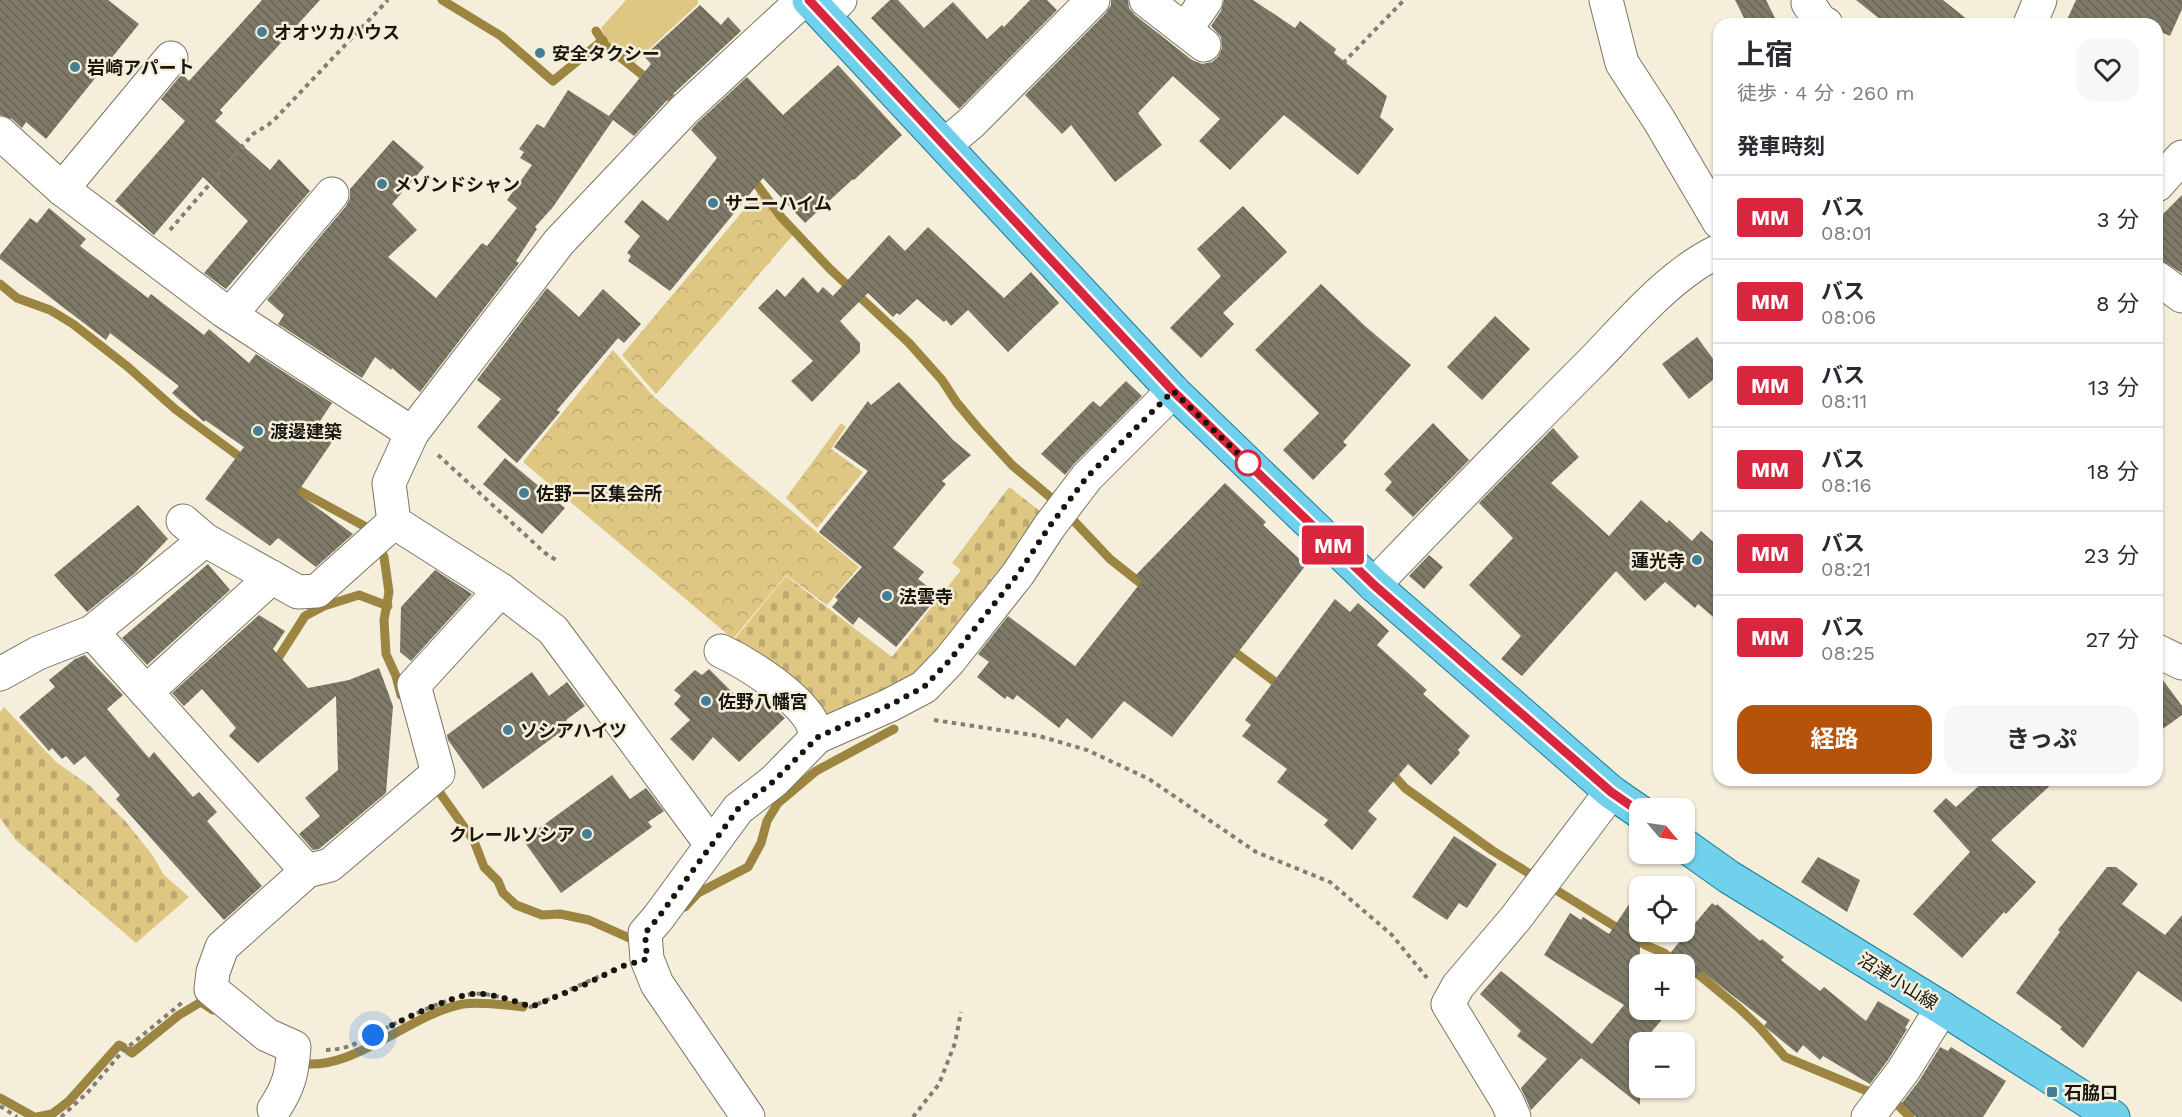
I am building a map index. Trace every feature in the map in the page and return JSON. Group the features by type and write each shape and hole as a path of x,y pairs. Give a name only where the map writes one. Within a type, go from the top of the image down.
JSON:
{"main road":[{"path":"819,4 945,145 1173,391 1374,585 1611,792 1629,804"},
{"name":"沼津小山線","path":"1695,853 1729,877 1942,1008 2099,1113"}],"street":[{"path":"945,145 1093,0"},
{"path":"1146,0 1193,36 1195,16 1206,0"},
{"path":"1606,0 1622,63 1659,120 1713,212"},
{"path":"2032,18 2040,0"},
{"path":"394,522 389,483 424,443 559,242 684,110 819,4"},
{"path":"62,189 171,58"},
{"path":"0,133 62,189 230,315 424,443"},
{"path":"2163,178 2182,157"},
{"path":"230,315 332,194"},
{"path":"1374,585 1660,293 1703,258 1713,254"},
{"path":"2163,282 2182,296"},
{"path":"748,1117 657,984 647,959 645,933 738,809 774,781 818,737 924,687 949,661 1018,574 1049,527 1087,477 1173,391"},
{"path":"394,522 501,590 553,630 711,844"},
{"path":"0,674 38,654 93,632 194,530 298,592 312,603 316,591 394,522"},
{"path":"146,692 272,577"},
{"path":"274,1108 286,1091 293,1057 211,989 213,972 222,947 307,871 330,865 427,783 414,685 501,590"},
{"path":"93,632 307,871"},
{"path":"721,651 748,664 786,694 810,719 818,737"},
{"path":"2163,654 2182,663"},
{"path":"1514,1117 1507,1101 1448,1004 1458,986 1515,919 1611,792"},
{"path":"1868,1117 1903,1071 1942,1008"}],"path":[{"path":"150,255 253,134 276,118 388,0"},
{"path":"1342,63 1404,0"},
{"path":"424,443 545,553 556,560"},
{"path":"926,720 937,719 1039,736 1087,750 1149,779 1256,852 1330,882 1392,935 1448,1004"},
{"path":"293,1057 307,1050 334,1050 356,1044 444,1003 474,994 517,1001 531,1007 623,966 647,959"},
{"path":"61,1117 88,1092 127,1048 194,992 211,989"},
{"path":"913,1117 939,1084 955,1043 961,1012"},
{"path":"0,1106 17,1117"}],"green space":[{"path":"626,0 698,0 698,4 633,64 608,43 601,28"},
{"path":"758,193 793,235 656,394 622,355"},
{"path":"613,350 654,397 859,567 827,605 786,575 733,639 523,462"},
{"path":"841,423 846,427 831,449 863,472 817,528 786,498"},
{"path":"1009,487 1045,515 925,672 827,719 732,642 786,576 892,657 961,570 952,563"},
{"path":"4,707 56,762 90,786 126,822 153,856 164,875 189,897 136,943 16,840 0,818 0,712"}],"building":[{"path":"0,0 108,0 139,24 46,139 26,122 22,128 12,119 0,115"},
{"path":"262,0 320,0 220,110 223,113 215,121 270,170 279,159 310,191 226,289 204,273 248,221 203,177 154,235 115,201 185,121 161,99 182,74 189,81"},
{"path":"890,0 898,0 924,28 953,2 987,39 1002,25 1004,27 1030,0 1047,0 1057,10 959,109 871,18"},
{"path":"1111,0 1128,0 1129,8 1135,15 1192,60 1202,64 1212,62 1218,57 1222,48 1221,37 1211,26 1221,11 1224,0 1253,0 1295,28 1300,21 1336,49 1334,53 1387,96 1380,117 1394,129 1358,175 1284,115 1230,170 1199,141 1220,119 1173,76 1138,113 1162,145 1115,182 1071,125 1062,134 1025,95 1106,13"},
{"path":"1735,0 1766,0 1775,18 1744,18"},
{"path":"1856,0 1943,0 1966,18 1878,18"},
{"path":"2076,0 2182,0 2182,9 2170,36 2163,33 2163,18 2068,18"},
{"path":"700,5 721,25 728,17 741,31 671,96 634,136 613,120 553,207 535,227 537,229 516,261 519,263 420,392 375,357 362,378 278,324 284,315 267,300 346,206 350,198 350,189 393,140 424,167 392,204 417,230 388,257 436,298 482,243 487,246 517,208 507,200 532,165 520,158 524,152 519,149 537,124 544,128 568,90 609,116 651,64 644,56"},
{"path":"838,65 902,135 854,180 805,223 763,178 670,291 628,261 631,256 627,253 640,236 624,222 642,200 668,221 717,158 691,130 697,123 747,77 783,115"},
{"path":"2182,195 2182,273 2163,262 2163,214"},
{"path":"1243,206 1287,252 1223,313 1234,324 1201,358 1170,328 1221,276 1197,249"},
{"path":"49,208 86,239 80,246 148,298 151,294 204,335 209,329 249,363 256,354 332,403 314,430 332,442 297,493 353,534 316,567 278,538 270,546 205,499 244,447 205,420 204,422 172,393 179,386 110,333 106,340 0,259 0,255 30,218 37,223"},
{"path":"928,227 1004,298 1031,272 1059,303 1008,352 968,310 951,326 917,299 900,315 897,313 893,317 868,293 840,321 860,343 860,352 812,402 791,381 813,361 758,308 777,289 785,297 803,277 818,293 823,287 833,296 889,235 905,251"},
{"path":"1321,284 1411,365 1343,442 1347,445 1313,480 1283,450 1319,413 1255,350"},
{"path":"547,288 579,317 603,289 641,324 624,343 618,338 557,410 560,412 517,463 477,427 501,399 477,380"},
{"path":"1495,316 1530,349 1482,400 1447,367"},
{"path":"1697,337 1713,359 1713,380 1689,399 1662,364"},
{"path":"1126,381 1142,396 1065,475 1041,454 1093,401 1100,407"},
{"path":"899,382 953,440 971,455 942,481 946,484 893,548 924,572 918,579 939,595 896,647 859,617 853,625 832,607 838,600 835,597 862,567 819,532 868,471 834,447 868,401 871,405"},
{"path":"1433,423 1469,460 1413,517 1385,490 1392,482 1384,474"},
{"path":"1553,428 1579,457 1551,483 1609,536 1641,500 1667,523 1669,520 1692,541 1701,531 1713,542 1713,617 1698,604 1695,608 1665,582 1645,601 1616,571 1522,676 1501,659 1521,636 1469,585 1513,538 1479,503"},
{"name":"佐野一区集会所","path":"505,458 565,508 542,534 483,484"},
{"path":"1225,483 1266,522 1263,525 1306,565 1172,737 1124,701 1092,739 1067,718 1059,728 1017,695 1013,700 1007,696 1005,699 977,677 989,662 978,654 1008,616 1075,666 1142,581 1135,576"},
{"path":"138,505 168,539 135,573 87,612 54,575"},
{"path":"1429,555 1443,567 1424,589 1409,576"},
{"path":"208,564 230,590 147,665 122,638"},
{"path":"435,570 472,594 411,661 400,652 401,607"},
{"path":"1335,599 1350,612 1358,603 1389,631 1377,645 1427,690 1423,694 1470,736 1458,750 1460,753 1431,785 1408,764 1368,811 1377,819 1352,850 1324,825 1328,820 1277,782 1287,769 1242,736 1251,725 1245,720"},
{"path":"259,615 285,631 273,649 308,688 349,680 379,668 393,706 386,793 319,849 313,850 299,834 320,816 305,798 338,770 336,696 258,763 229,736 236,728 202,689 184,706 172,693"},
{"path":"85,655 123,695 107,709 149,758 154,752 193,797 199,792 217,812 207,821 262,886 224,920 116,799 120,795 85,756 74,765 66,756 62,759 52,748 49,751 19,717 55,687 49,680 75,659"},
{"path":"709,669 748,708 759,695 785,718 739,762 713,737 693,761 670,739 690,720 674,704 681,696 674,690 695,670 702,675"},
{"name":"ソシアハイツ","path":"532,672 549,696 567,682 585,706 566,720 570,725 483,789 448,740 447,735"},
{"path":"2163,680 2182,706 2182,715 2163,729"},
{"name":"クレールソシア","path":"612,775 630,799 646,788 664,811 648,822 652,827 561,893 523,840"},
{"path":"1979,786 2050,786 1991,840 2036,882 2006,914 2004,912 1962,958 1913,914 1970,852 1933,811 1946,798 1956,807"},
{"path":"1454,836 1497,864 1467,908 1459,903 1447,920 1412,897"},
{"path":"1818,857 1860,880 1847,912 1801,882"},
{"path":"2107,867 2116,867 2138,884 2122,904 2165,935 2182,915 2182,1002 2138,971 2083,1048 2060,1029 2062,1027 2016,993 2060,932 2058,930"},
{"path":"1712,903 1716,906 1717,904 1760,941 1762,939 1784,957 1781,960 1820,991 1824,987 1866,1021 1878,1001 1910,1020 1888,1060 1870,1084 1823,1056 1820,1060 1803,1045 1797,1053 1764,1026 1767,1022 1701,971 1695,978 1695,954 1669,954 1679,942 1695,942 1695,923"},
{"path":"1629,904 1629,942 1640,942 1640,954 1629,954 1629,1020 1662,1020 1651,1032 1629,1032 1629,1096 1581,1058 1531,1110 1521,1088 1547,1059 1517,1036 1521,1031 1480,994 1501,971 1592,1044 1624,1005 1544,955 1570,913 1581,920 1583,917 1609,934"},
{"path":"1940,1047 1948,1051 1951,1047 2006,1081 1983,1117 1916,1117 1902,1103"},
{"path":"1631,1098 1640,1098 1640,1105"}],"waterway":[{"path":"442,0 501,36 553,81 603,40"},
{"path":"596,31 605,45 680,105"},
{"path":"750,175 781,217 830,269 909,343 942,380 978,428 1012,465 1056,502 1110,559 1149,590"},
{"path":"0,284 17,298 50,310 73,324 128,367 175,409 248,463"},
{"path":"289,485 366,527 380,547 384,557 389,592 384,620 386,654 396,676 401,695"},
{"path":"273,666 305,616 324,606 359,595 388,606"},
{"path":"1228,647 1282,687"},
{"path":"685,907 698,893 748,867 761,843 767,821 778,803 816,771 894,729"},
{"path":"1388,769 1405,788 1493,851 1645,945 1665,954"},
{"path":"433,783 474,841 484,867 498,881 503,893 516,905 542,915 560,914 589,920 636,941 639,939"},
{"path":"1695,972 1739,1008 1785,1057 1896,1103 1910,1117"},
{"path":"129,1051 132,1053 179,1015 201,1002 213,1010"},
{"path":"298,1063 319,1064 339,1059 360,1051 422,1019 463,1004 523,1007"},
{"path":"37,1117 52,1114 69,1101 119,1045 123,1047"},
{"path":"0,1098 34,1117"}],"bus line":[{"name":"MM","path":"809,0 1173,391 1374,585 1611,792 1629,804"}],"place":[{"name":"オオツカハウス","path":"262,32"},
{"name":"安全タクシー","path":"540,53"},
{"name":"岩崎アパート","path":"75,67"},
{"name":"メゾンドシャン","path":"382,184"},
{"name":"サニーハイム","path":"713,203"},
{"name":"渡邊建築","path":"258,431"},
{"name":"佐野一区集会所","path":"524,493"},
{"name":"蓮光寺","path":"1697,560"},
{"name":"法雲寺","path":"887,596"},
{"name":"佐野八幡宮","path":"706,701"},
{"name":"ソシアハイツ","path":"508,730"},
{"name":"クレールソシア","path":"587,834"},
{"name":"石脇口","path":"2052,1092"}],"route":[{"path":"373,1035 455,998 474,994 517,1001 531,1007 623,966 647,959 645,933 684,884 738,809 774,781 818,737 924,687 949,661 1018,574 1049,527 1087,477 1173,391 1248,463"}]}
